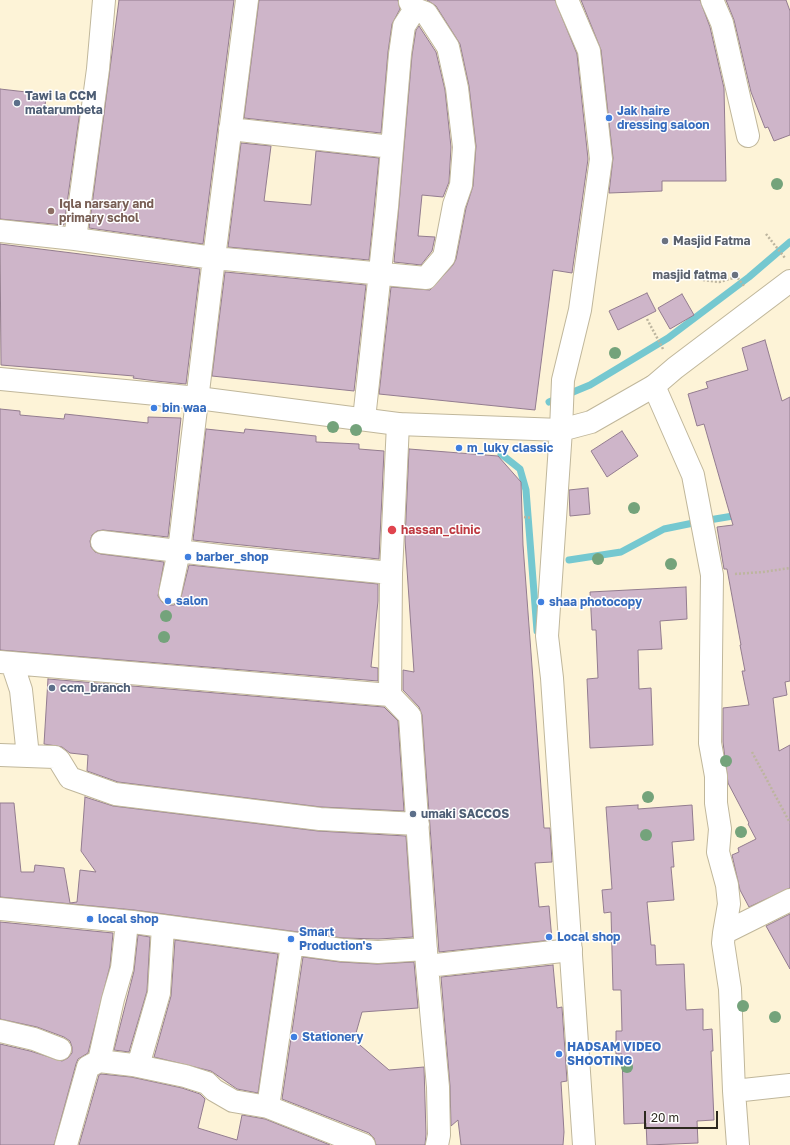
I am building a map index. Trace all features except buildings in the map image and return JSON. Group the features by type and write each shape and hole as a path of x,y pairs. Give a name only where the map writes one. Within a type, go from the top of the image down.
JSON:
{"street":[{"path":"75,239 98,69 104,0"},
{"path":"170,593 179,551 247,0"},
{"path":"567,0 589,51 601,159 580,310 563,380 547,636 552,678 584,1145"},
{"path":"712,0 722,23 748,136"},
{"path":"0,231 75,239 214,258 380,274 426,278 444,257 454,205 461,185 464,147 457,88 448,47 426,13 413,4 404,26 380,274 364,420"},
{"path":"230,129 392,147"},
{"path":"0,379 198,398 398,424 591,422 654,386 675,368 790,281"},
{"path":"654,386 693,475 712,575 710,743 716,776 716,803 720,829 718,852 727,885 729,904 723,943 730,989 734,1091 738,1145"},
{"path":"390,695 391,573 398,424"},
{"path":"102,542 391,573"},
{"path":"6,662 390,695 410,716 426,957 438,1087 439,1135 437,1145"},
{"path":"6,662 21,690 28,756"},
{"path":"0,755 55,757 59,760 70,778 115,794 320,819 418,824"},
{"path":"724,933 790,900"},
{"path":"0,909 163,926 292,944 426,957 571,950"},
{"path":"99,1061 113,999 122,968 127,922"},
{"path":"138,1066 159,993 163,926"},
{"path":"268,1107 292,944"},
{"path":"0,1031 34,1039 60,1049"},
{"path":"66,1145 88,1067 99,1061 138,1066 185,1076 207,1083 214,1090 233,1101 268,1107 364,1145"},
{"path":"734,1091 790,1085"}],"path":[{"path":"766,234 783,256"},
{"path":"703,280 719,282 737,278 747,290"},
{"path":"647,319 664,350"},
{"path":"524,517 532,518"},
{"path":"712,575 763,572 790,568"},
{"path":"752,752 790,823"}],"waterway":[{"path":"549,402 590,385 668,338 749,277 790,242"},
{"path":"501,454 520,469 526,490 537,631"},
{"path":"569,560 621,552 664,529 739,515"}],"place":[{"name":"Tawi la CCM matarumbeta","path":"17,103"},
{"name":"Jak haire dressing saloon","path":"609,118"},
{"name":"Iqla narsary and primary schol","path":"51,211"},
{"name":"Masjid Fatma","path":"665,241"},
{"name":"masjid fatma","path":"735,275"},
{"name":"bin waa","path":"154,408"},
{"name":"m_luky classic","path":"459,448"},
{"name":"hassan_clinic","path":"392,530"},
{"name":"barber_shop","path":"188,557"},
{"name":"salon","path":"168,601"},
{"name":"shaa photocopy","path":"541,602"},
{"name":"ccm_branch","path":"52,688"},
{"name":"umaki SACCOS","path":"413,814"},
{"name":"local shop","path":"90,919"},
{"name":"Local shop","path":"549,937"},
{"name":"Smart Production's","path":"291,939"},
{"name":"Stationery","path":"294,1037"},
{"name":"HADSAM VIDEO SHOOTING","path":"559,1054"}]}
